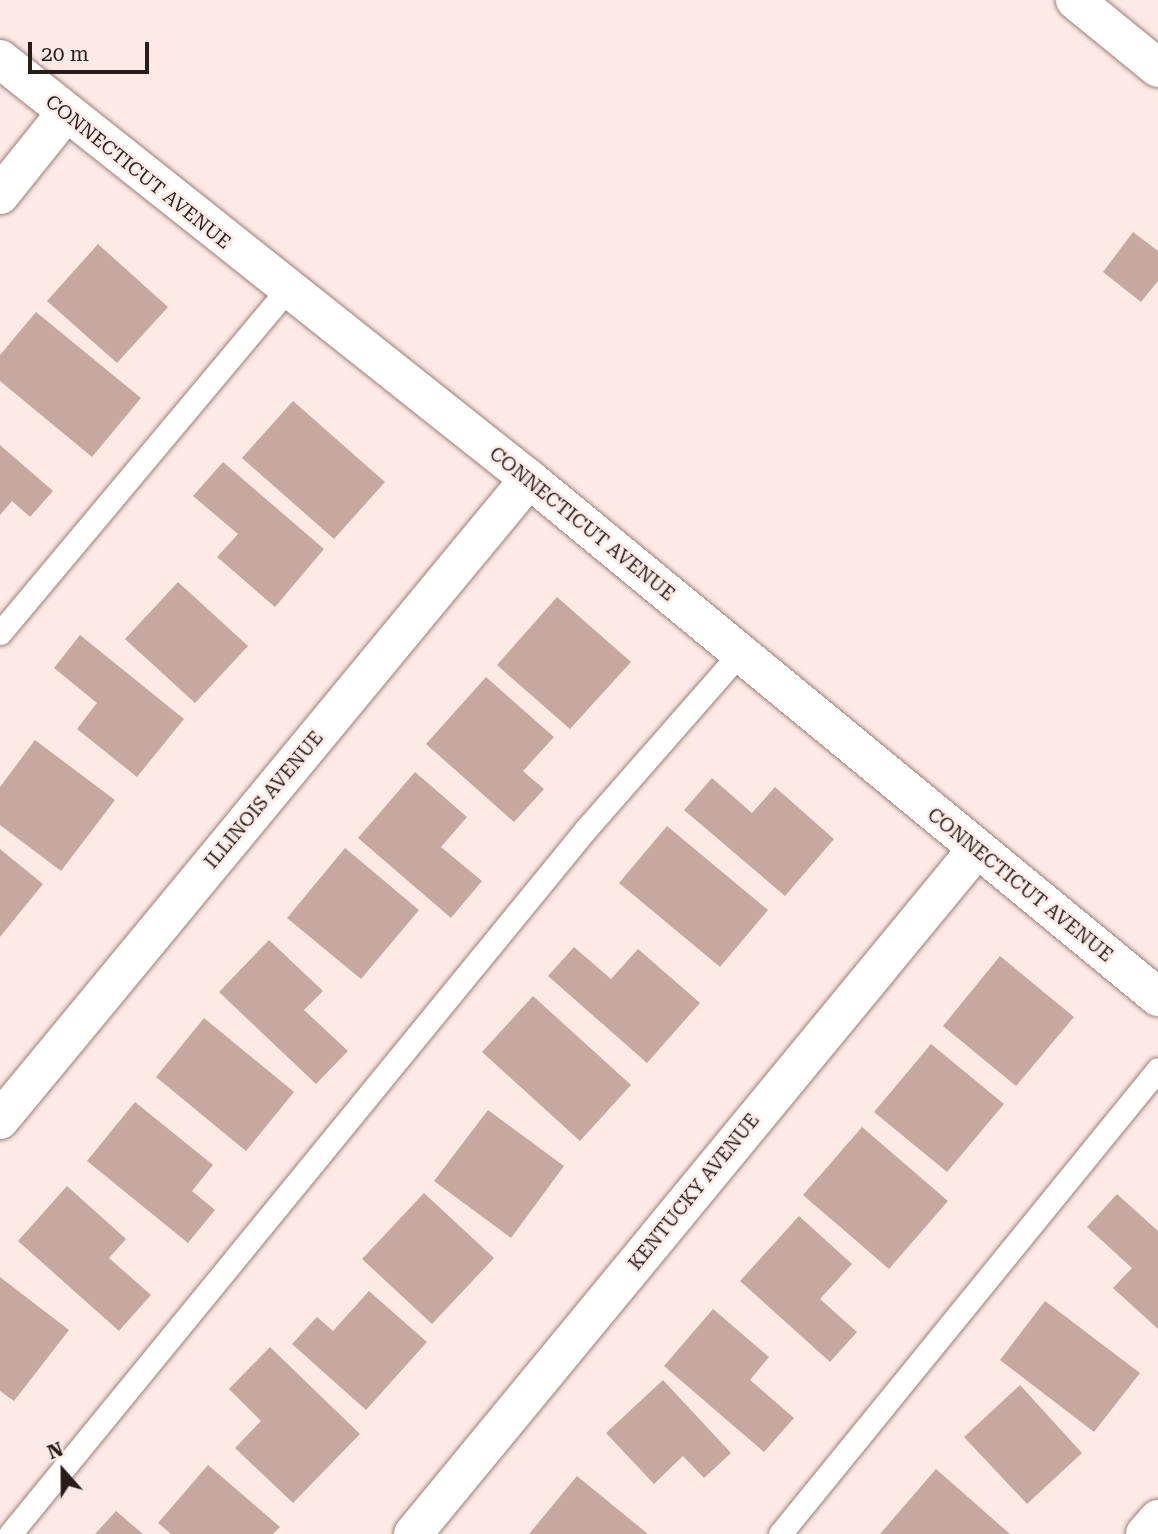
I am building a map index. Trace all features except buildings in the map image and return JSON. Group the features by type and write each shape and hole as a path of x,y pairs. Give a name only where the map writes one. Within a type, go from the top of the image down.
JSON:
{"street":[{"path":"1075,0 1158,68"},
{"name":"CONNECTICUT AVENUE","path":"0,59 64,116 529,479 976,850 1158,997"},
{"path":"0,195 64,116"},
{"name":"ILLINOIS AVENUE","path":"0,1120 529,479"},
{"name":"KENTUCKY AVENUE","path":"413,1534 976,850"},
{"path":"1146,1534 1158,1519"}],"lane":[{"path":"0,633 287,290"},
{"path":"10,1534 586,829 739,654"},
{"path":"780,1534 1158,1069"}]}
